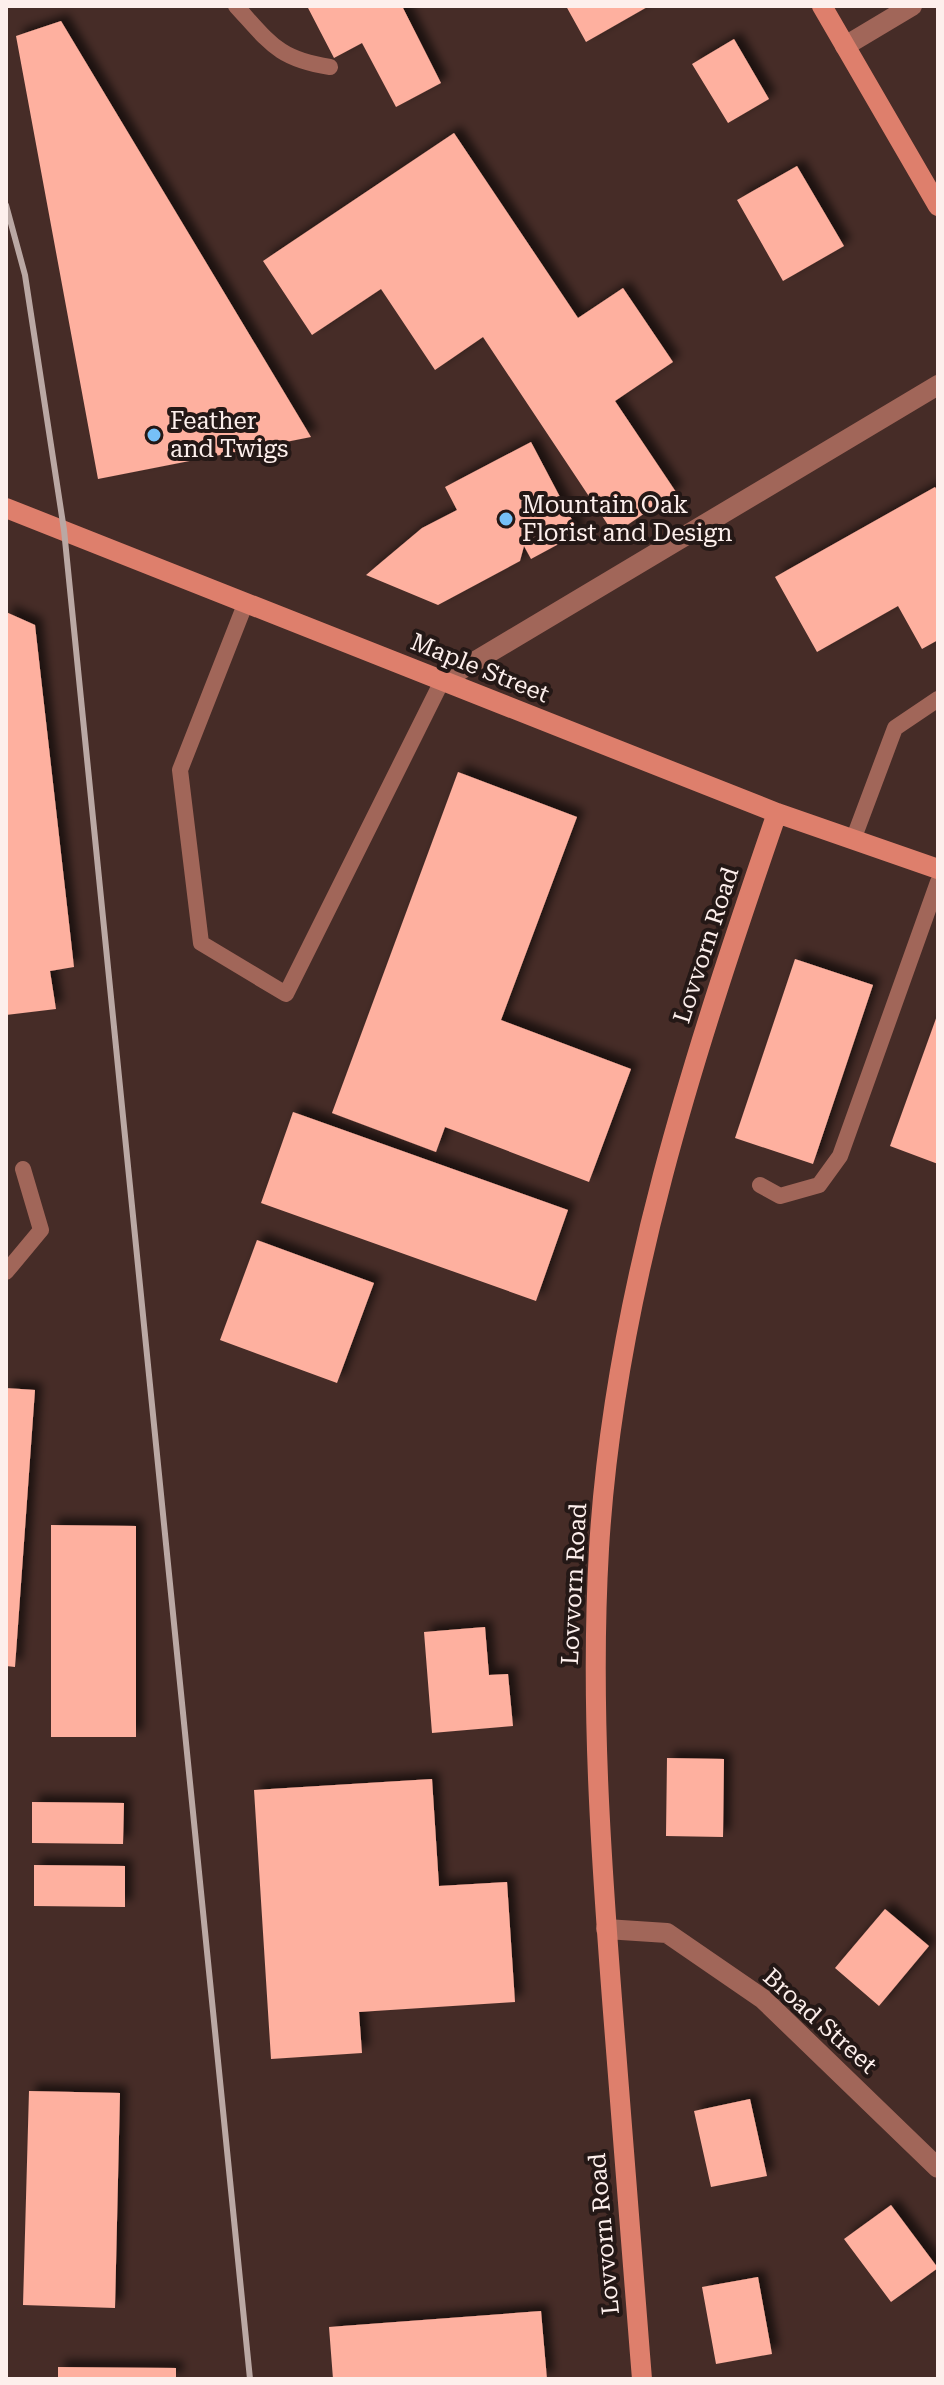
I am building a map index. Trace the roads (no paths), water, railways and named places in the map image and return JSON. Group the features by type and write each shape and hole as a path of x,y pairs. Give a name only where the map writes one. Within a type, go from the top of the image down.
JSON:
{"street":[{"path":"822,6 938,206"},
{"path":"845,46 912,6"},
{"path":"442,681 938,385"},
{"name":"Maple Street","path":"6,508 777,813 938,869"},
{"name":"Lovvorn Road","path":"642,2379 606,1929 594,1706 599,1546 618,1393 647,1235 714,996 777,813"},
{"name":"Broad Street","path":"606,1929 667,1933 763,1999 938,2168"}],"lane":[{"path":"236,6 268,41 296,62 330,67"},
{"path":"246,602 180,770 201,943 286,994 442,681"},
{"path":"853,840 895,728 938,699"},
{"path":"760,1185 780,1196 819,1185 840,1156 938,882"},
{"path":"6,1272 41,1230 23,1169"}],"railway":[{"path":"6,205 25,275 64,530 250,2379"}],"place":[{"name":"Feather and Twigs","path":"154,435"},
{"name":"Mountain Oak Florist and Design","path":"506,519"}]}
